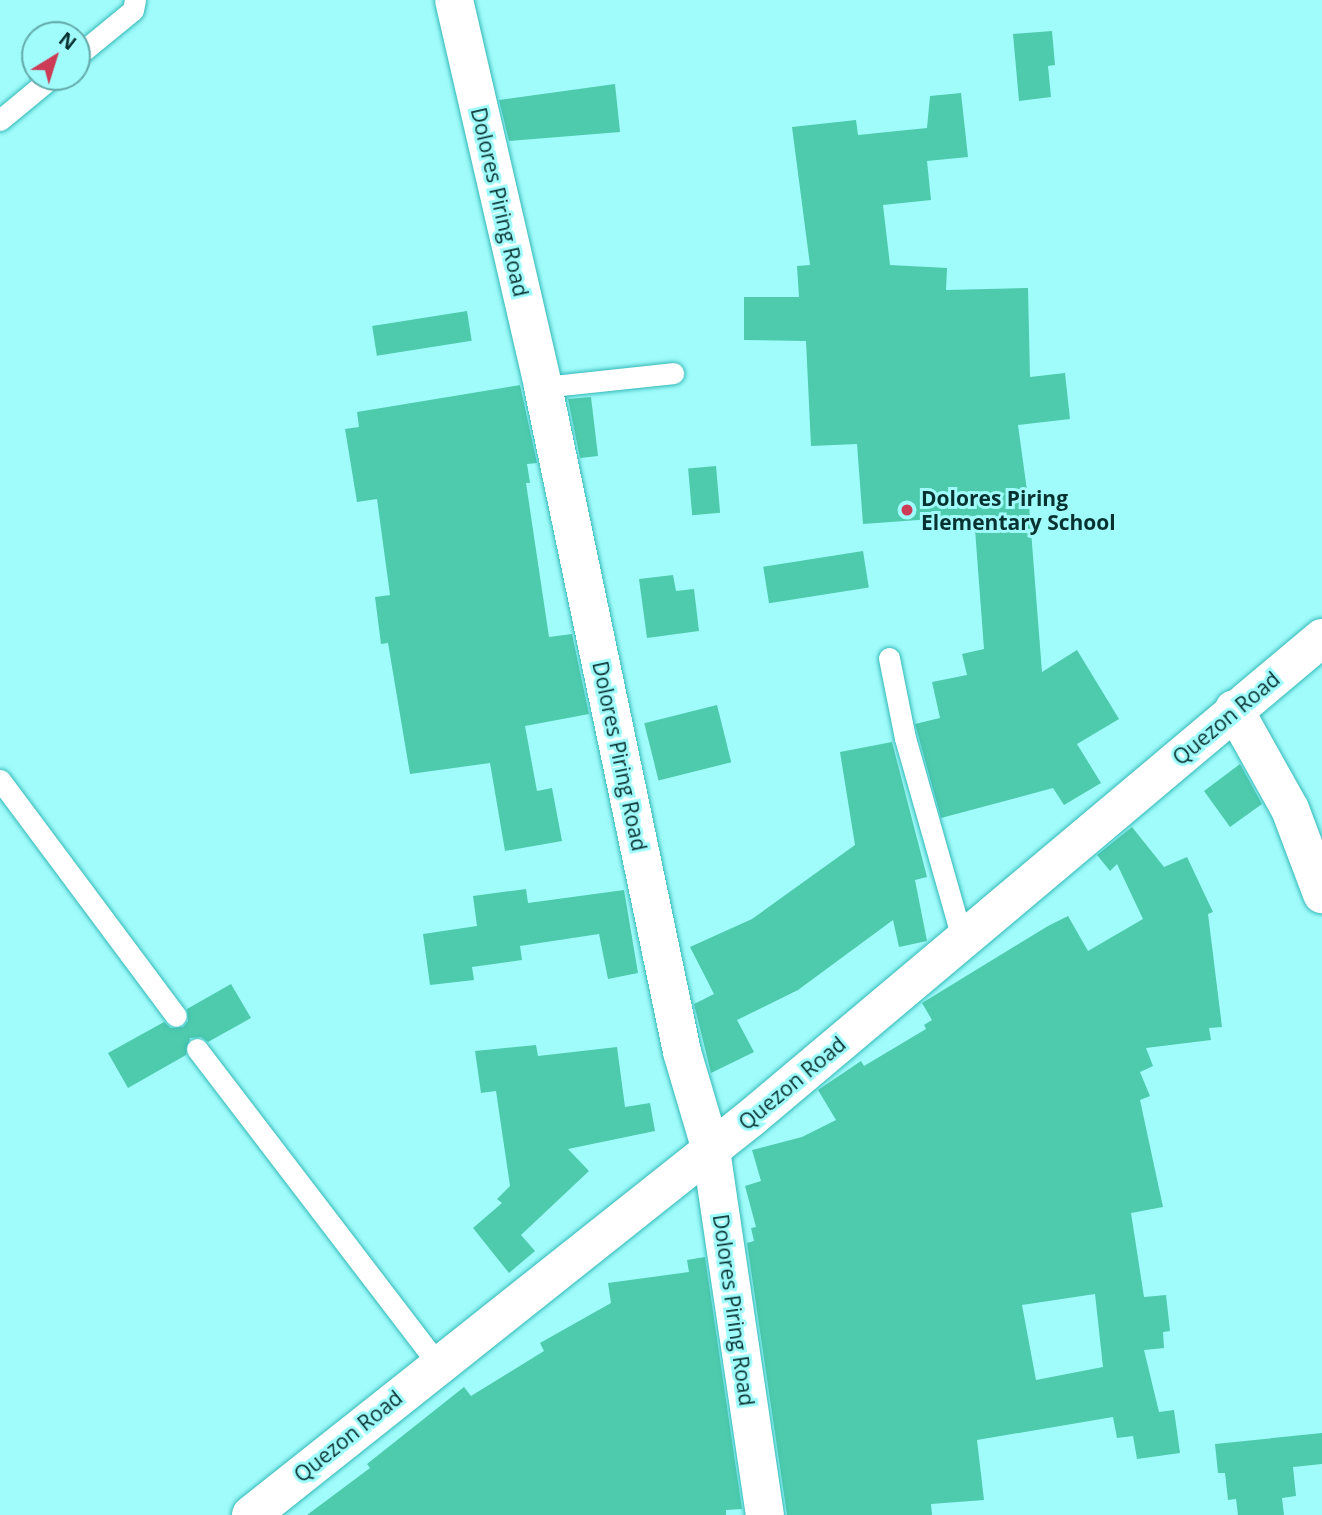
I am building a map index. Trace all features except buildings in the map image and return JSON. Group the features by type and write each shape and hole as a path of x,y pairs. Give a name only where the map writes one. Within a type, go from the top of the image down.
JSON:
{"street":[{"name":"Dolores Piring Road","path":"454,0 543,387 682,1052 710,1150 765,1515"},
{"name":"Quezon Road","path":"251,1515 710,1150 1322,638"},
{"path":"1234,709 1290,809 1322,894"}],"lane":[{"path":"91,44 133,10 135,0"},
{"path":"0,120 35,91"},
{"path":"543,387 673,373"},
{"path":"889,658 905,738 963,941"},
{"path":"0,780 176,1016"},
{"path":"197,1048 438,1364"}],"place":[{"name":"Dolores Piring Elementary School","path":"907,510"}]}
